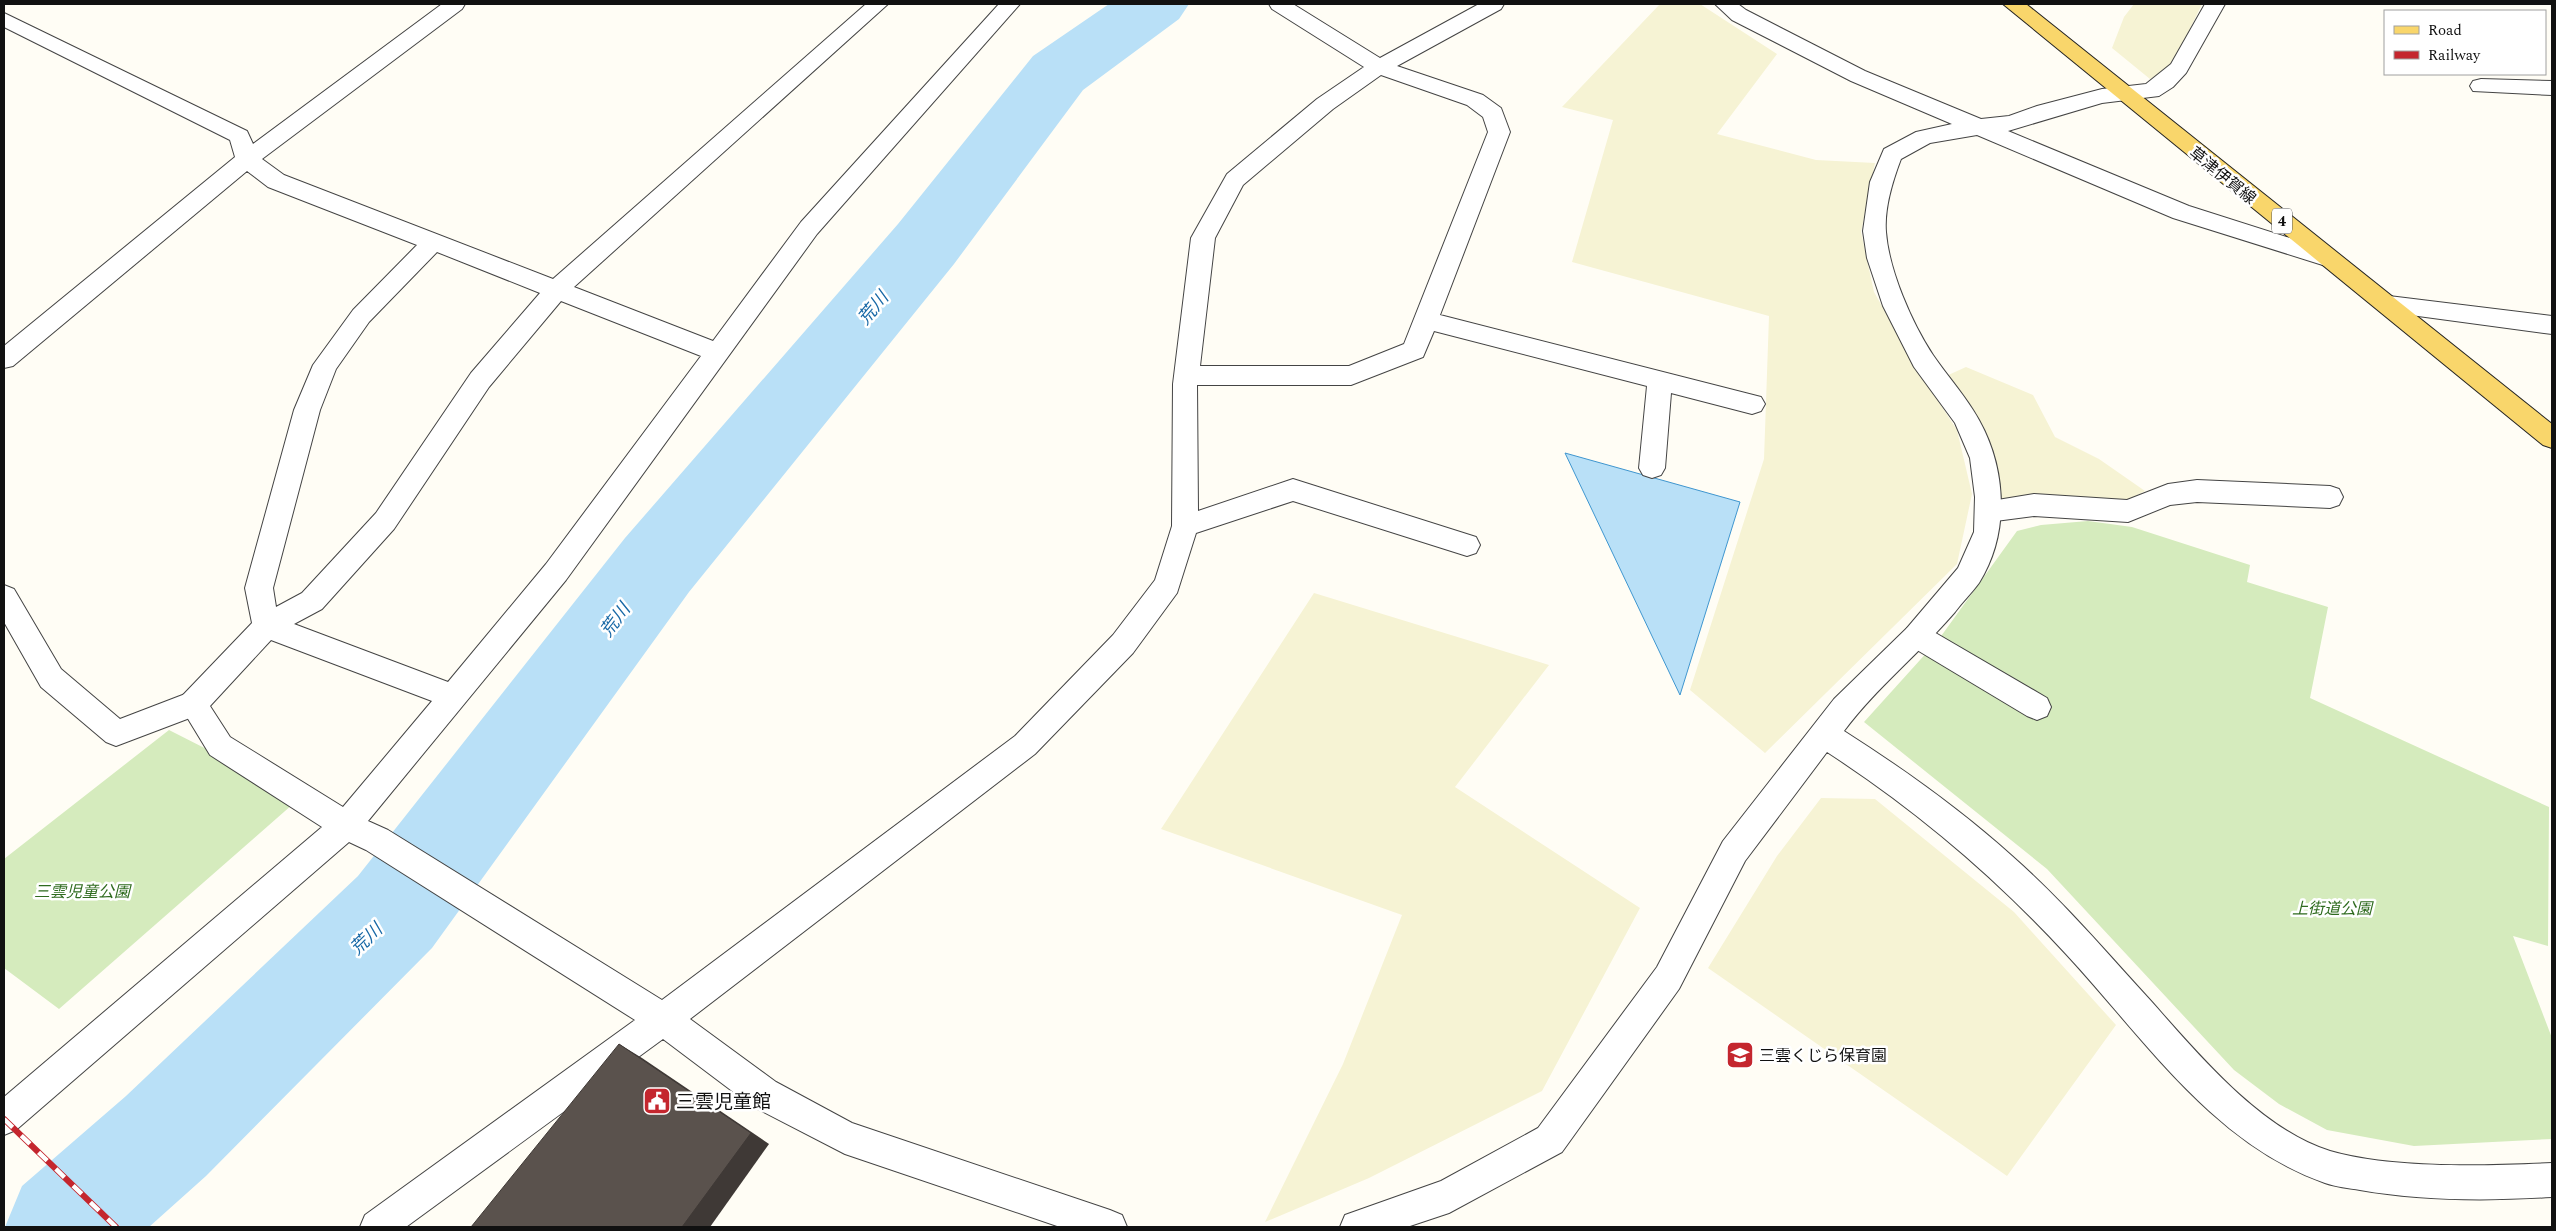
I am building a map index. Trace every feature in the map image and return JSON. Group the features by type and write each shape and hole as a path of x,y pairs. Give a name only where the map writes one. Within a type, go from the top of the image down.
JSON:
{"main road":[{"name":"草津伊賀線","path":"2013,4 2124,96 2329,259 2390,305 2552,438"}],"street":[{"path":"4,359 248,159 455,4"},
{"path":"4,597 50,678 116,733 193,704 266,626 312,601 385,521 480,380 556,290 878,4"},
{"path":"4,1118 346,826 556,572 809,228 1010,4"},
{"path":"1187,375 1351,376 1414,350 1499,132 1494,112 1475,100 1379,67 1279,4"},
{"path":"377,1227 664,1019 1025,745 1122,644 1167,585 1186,526 1187,375 1203,238 1235,180 1325,104 1379,67 1494,4"},
{"path":"1725,4 1739,15 1858,76 2181,212 2329,259"},
{"path":"1357,1227 1449,1196 1550,1140 1668,978 1734,851 1844,708 1916,636 1969,575 1987,532 1988,511 1983,458 1965,418 1923,360 1894,306 1879,258 1874,231 1881,182 1892,154 1924,137 2012,123 2045,111 2102,96 2124,96 2151,91 2165,82 2179,68 2215,4"},
{"path":"4,19 239,136 248,159 276,181 717,352"},
{"path":"2481,86 2552,88"},
{"path":"266,626 258,588 307,410 325,365 361,316 433,242"},
{"path":"2390,305 2552,325"},
{"path":"1426,320 1752,404"},
{"path":"1652,468 1660,380"},
{"path":"1186,526 1293,490 1467,545"},
{"path":"1988,511 2034,505 2128,511 2168,495 2197,491 2330,497"},
{"path":"266,626 453,696"},
{"path":"1916,636 2037,707"},
{"path":"193,704 220,746 346,826 377,840 501,916 664,1019 764,1094 845,1137 1110,1227"},
{"path":"1824,734 1889,776 2000,866 2078,943 2162,1038 2225,1104 2272,1140 2327,1167 2394,1179 2505,1182 2552,1180"}],"shaded area":[{"path":"1660,4 1700,4 1777,54 1717,134 1816,160 1875,163 1861,232 1874,292 1918,370 1957,430 1972,494 1957,564 1765,753 1690,690 1764,459 1769,316 1572,262 1613,120 1562,107"},
{"path":"2134,4 2202,4 2171,68 2150,79 2112,48 2124,17"},
{"path":"1966,367 2033,395 2055,437 2099,459 2145,491 2118,505 2025,498 2000,499 1944,377"},
{"path":"1314,593 1549,665 1455,787 1640,908 1542,1091 1369,1178 1265,1222 1343,1064 1402,915 1161,829"},
{"path":"1821,798 1875,799 2014,912 2116,1025 2007,1176 1708,968 1777,856"}],"green space":[{"name":"上街道公園","path":"2088,521 2132,527 2250,565 2247,582 2328,607 2310,698 2549,807 2548,946 2513,936 2552,1038 2552,1139 2414,1146 2327,1130 2279,1104 2234,1070 2047,869 1864,722 1939,639 2017,531 2041,525"},
{"name":"三雲児童公園","path":"169,730 301,797 59,1009 4,968 4,859"}],"water":[{"path":"1565,453 1740,502 1680,695"}],"building":[{"name":"三雲児童館","path":"619,1044 751,1133 682,1227 471,1227"}],"waterway":[{"name":"荒川","path":"63,1227 166,1136 395,912 657,565 926,244 1058,73 1155,4"}],"railway":[{"path":"4,1119 116,1227"}],"place":[{"name":"三雲くじら保育園","path":"1740,1055"},
{"name":"三雲児童館","path":"657,1101"}]}
